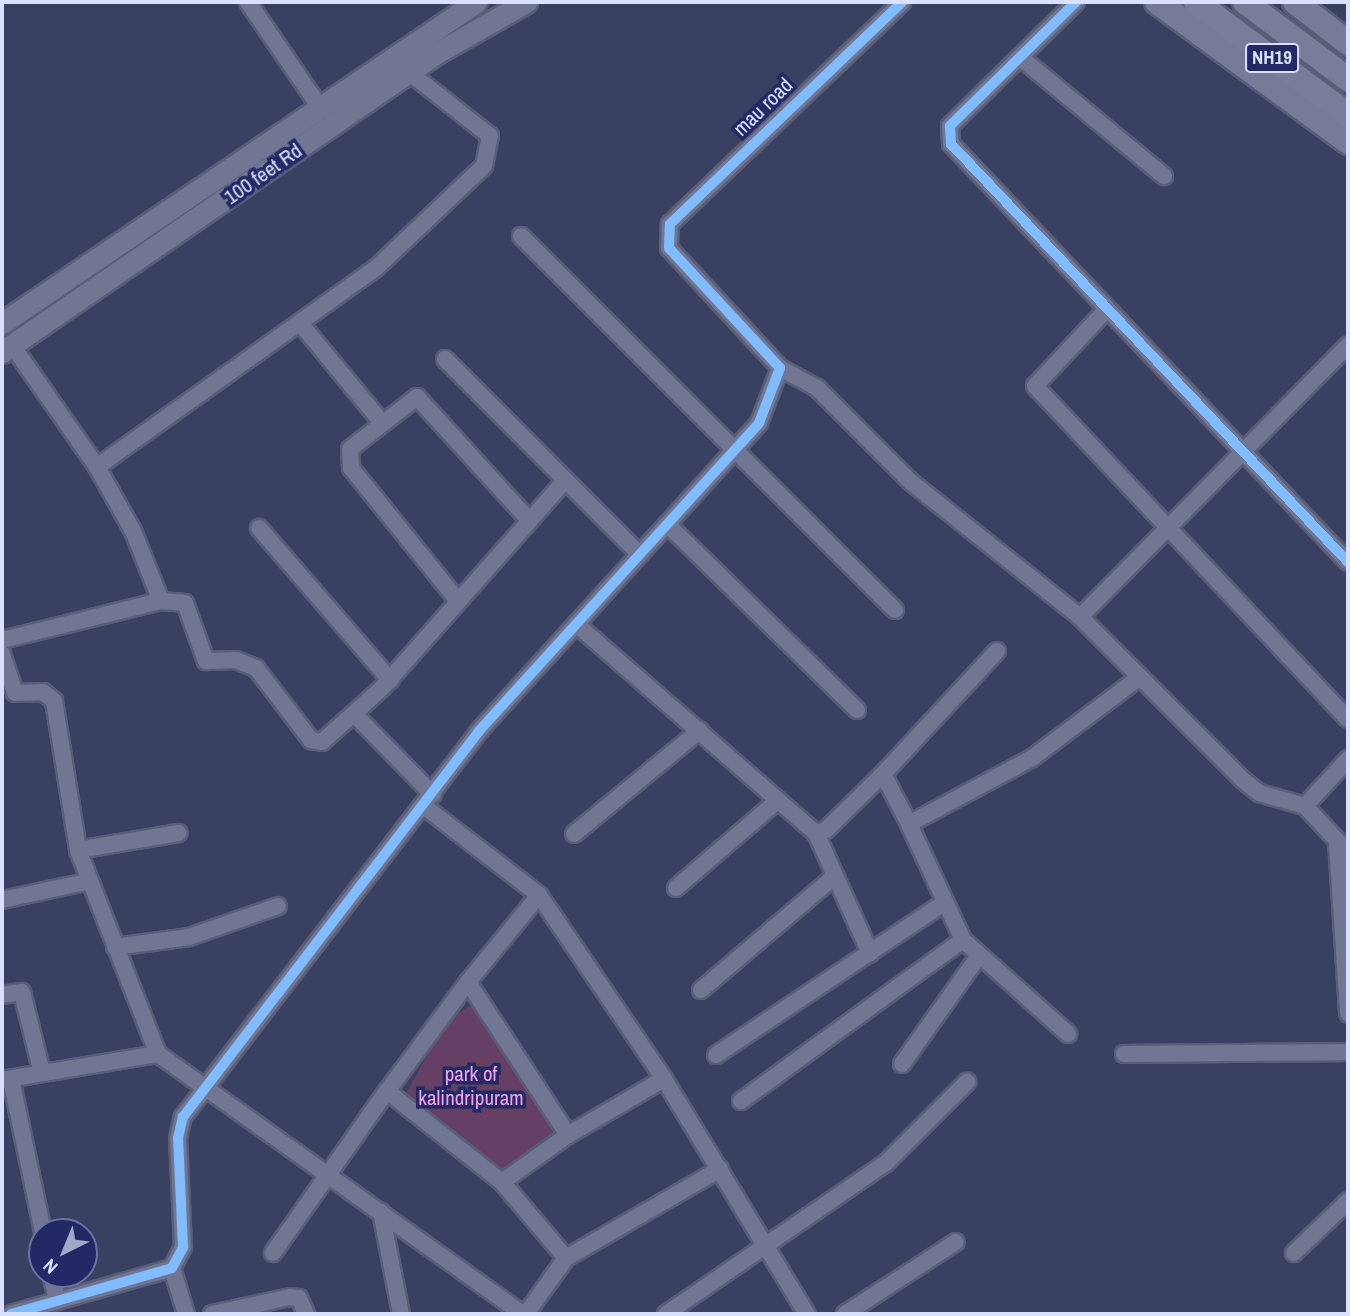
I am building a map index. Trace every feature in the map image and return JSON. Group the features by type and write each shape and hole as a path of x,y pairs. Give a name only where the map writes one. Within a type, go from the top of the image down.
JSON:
{"highway":[{"name":"NH19","path":"1196,2 1348,115"},
{"name":"NH19","path":"1244,2 1348,79"}],"main road":[{"path":"2,323 476,2"},
{"name":"100 feet Rd","path":"7,349 409,72 526,2"},
{"path":"1157,2 1348,142"},
{"path":"1295,2 1348,43"}],"street":[{"path":"248,2 319,106"},
{"name":"mau road","path":"780,368 669,248 670,224 902,2"},
{"path":"1076,2 947,135 1107,309 1348,562"},
{"path":"1020,57 1164,176"},
{"path":"97,467 375,269 484,166 492,151 490,135 479,123 409,72"},
{"path":"521,236 895,610"},
{"path":"1107,309 1035,386 1348,719"},
{"path":"300,323 382,423"},
{"path":"1080,617 1348,345"},
{"path":"7,349 97,467 133,531 161,601"},
{"path":"445,359 562,483 639,554"},
{"path":"11,1314 64,1304 172,1268 183,1247 178,1138 183,1117 429,801 479,731 736,451 759,422 780,368 817,387 920,489 1003,549 1080,617 1242,780 1259,793 1305,806 1343,847 1348,1014"},
{"path":"457,601 346,459 412,398 422,399 529,520"},
{"path":"2,640 161,601 185,603 206,661 236,660 256,668 311,740 334,736 390,680 562,483"},
{"path":"667,524 857,710"},
{"path":"259,528 390,680"},
{"path":"576,624 700,730 776,802 816,832 870,953"},
{"path":"816,832 826,830 883,774 997,651"},
{"path":"2,654 4,673 15,693 43,692 54,701 78,850 158,1054 332,1173 381,1212 524,1314 566,1258 720,1169"},
{"path":"909,824 1032,758 1140,677"},
{"path":"356,716 429,801 540,895 664,1079 807,1314"},
{"path":"574,834 700,730"},
{"path":"1305,806 1348,759"},
{"path":"883,774 963,940 978,957 1068,1034"},
{"path":"676,888 776,802"},
{"path":"78,850 179,833"},
{"path":"701,990 835,876"},
{"path":"2,900 90,881"},
{"path":"273,1253 468,982 540,895"},
{"path":"716,1055 944,903"},
{"path":"115,947 189,937 278,906"},
{"path":"741,1101 963,940"},
{"path":"902,1064 978,957"},
{"path":"468,982 568,1135"},
{"path":"2,995 22,992 43,1073"},
{"path":"1124,1054 1348,1052"},
{"path":"40,1218 7,1079 158,1054"},
{"path":"502,1182 568,1135 664,1079"},
{"path":"666,1314 886,1163 967,1082"},
{"path":"387,1091 502,1182 566,1258"},
{"path":"1294,1253 1348,1200"},
{"path":"381,1212 401,1314"},
{"path":"845,1314 956,1242"},
{"path":"172,1268 186,1314"},
{"path":"212,1314 290,1297 299,1298 306,1314"}],"green space":[{"name":"park of kalindripuram","path":"479,1000 559,1130 500,1173 403,1099 447,1020"}],"cycle path":[{"path":"11,1314 172,1268 183,1247 178,1138 183,1117 479,731 759,423 780,368 669,248 670,224 902,2"},
{"path":"1076,2 950,126 951,144 1348,562"}]}
